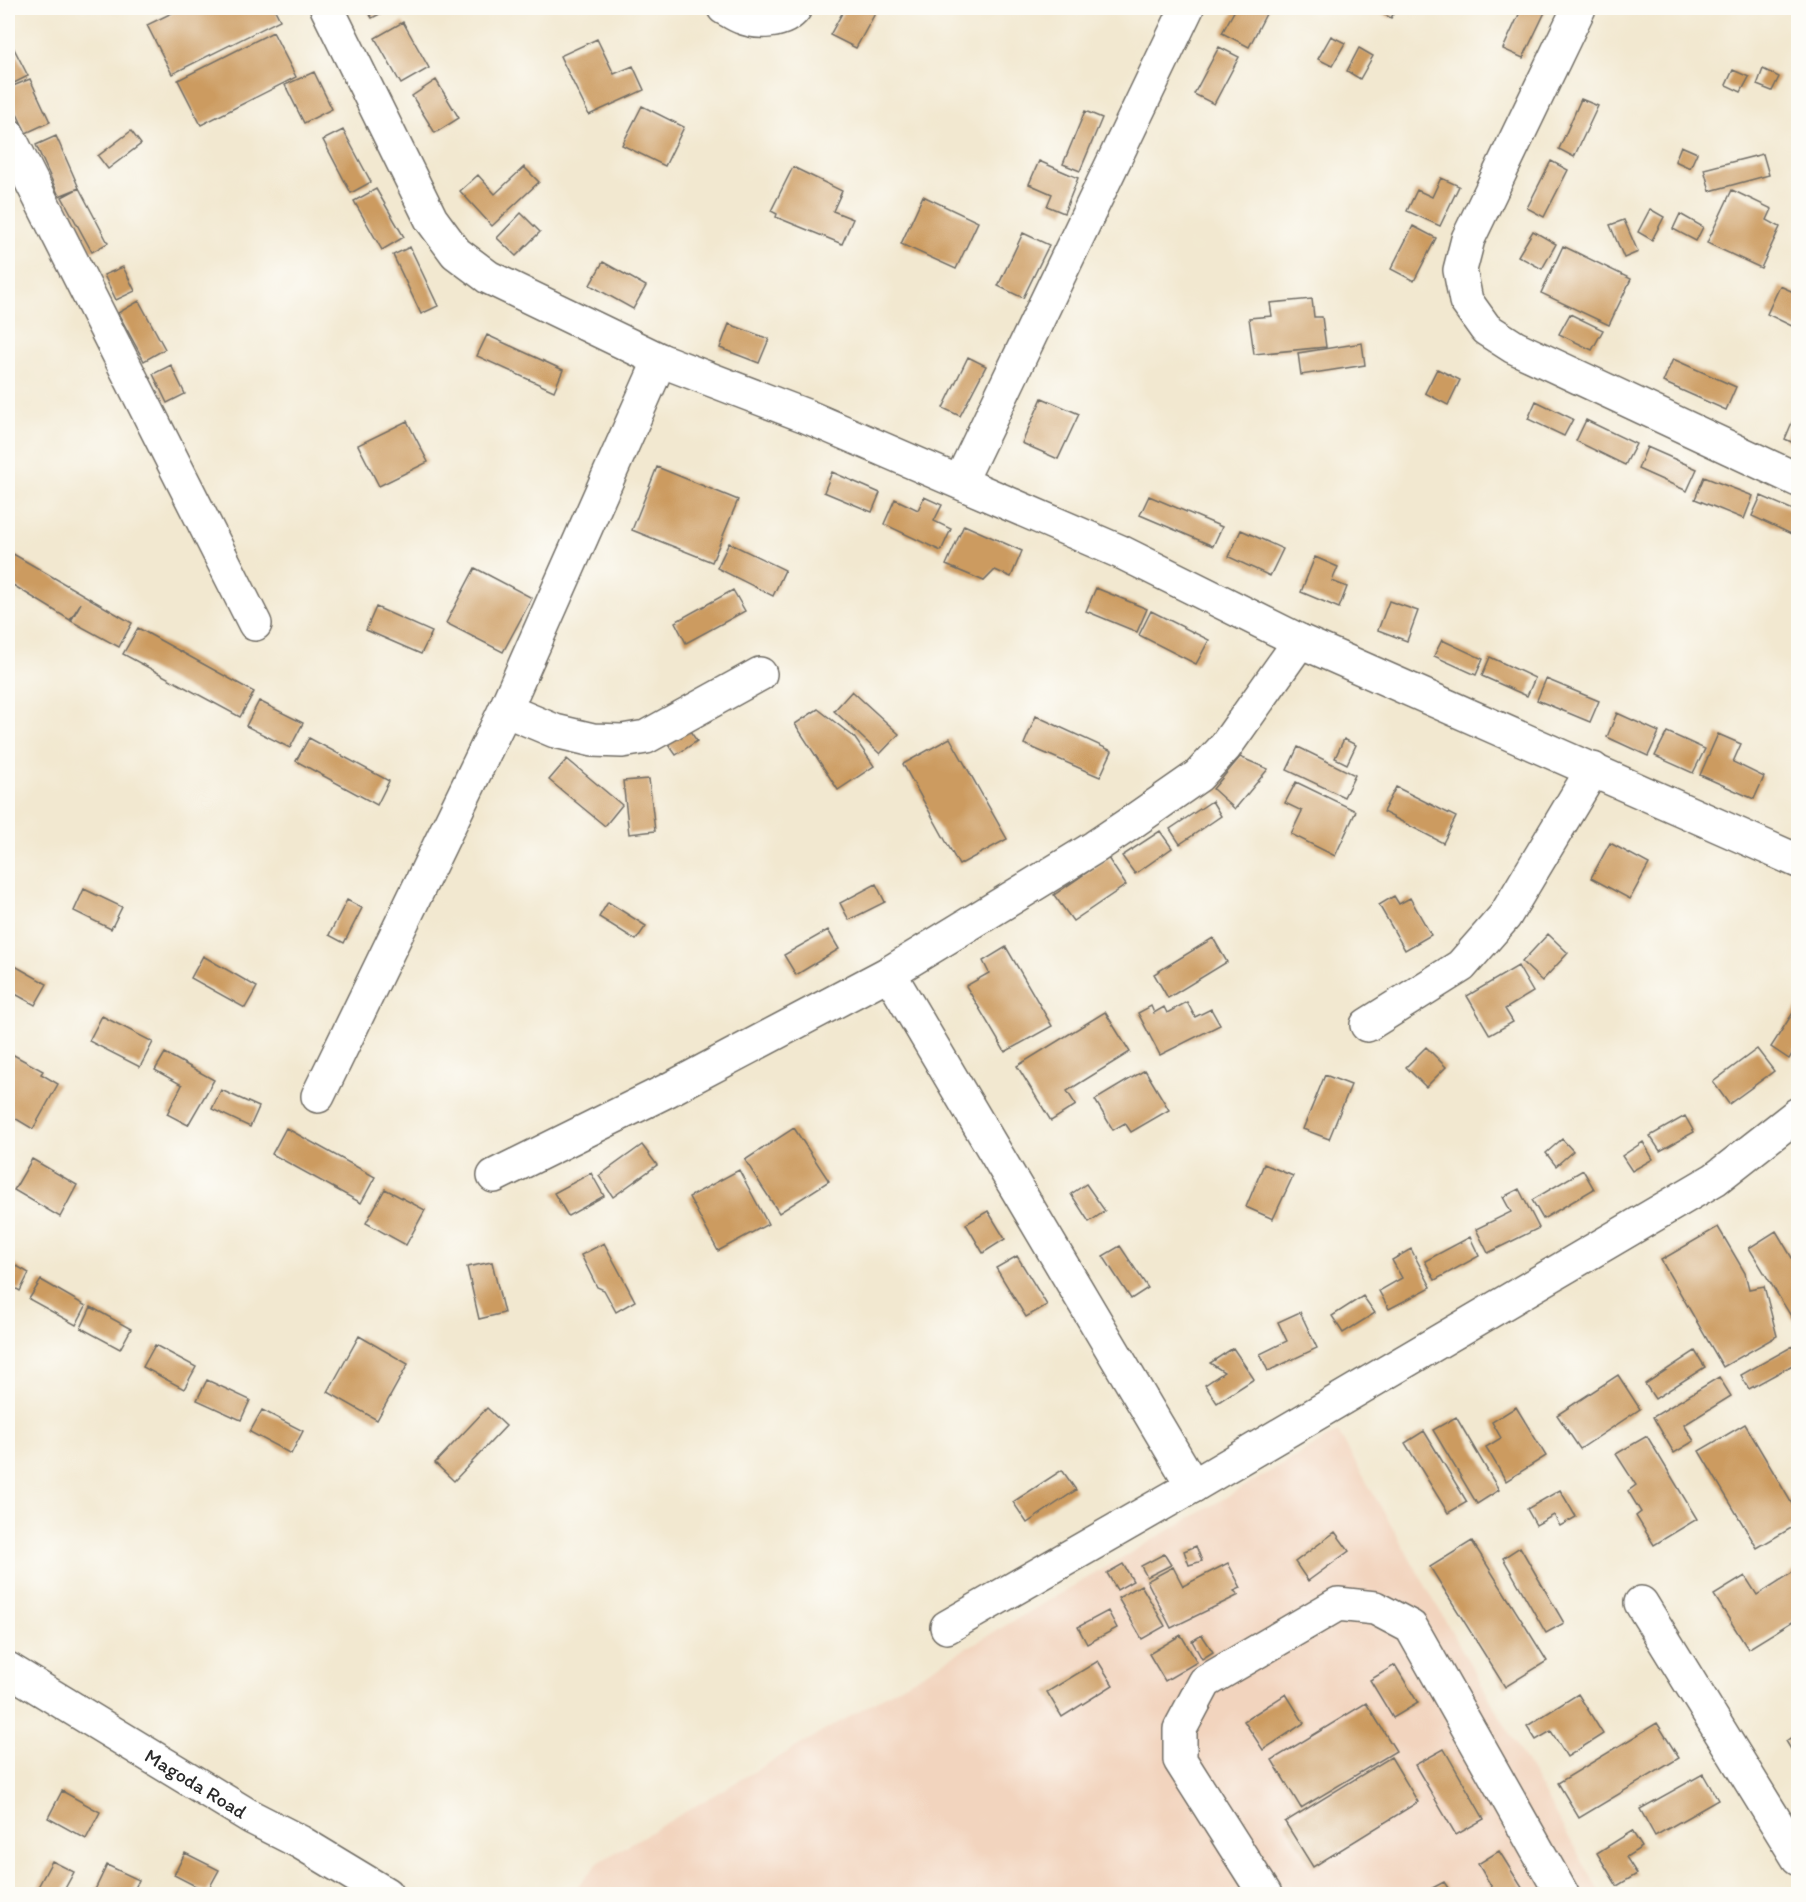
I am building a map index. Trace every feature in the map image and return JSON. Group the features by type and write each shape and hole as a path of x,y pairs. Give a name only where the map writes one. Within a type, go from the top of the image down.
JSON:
{"street":[{"path":"327,8 431,219 456,253 488,277 660,360 806,416 1123,553 1300,642 1798,861"},
{"path":"724,8 742,18 771,21 792,12 795,8"},
{"path":"960,482 1187,8"},
{"path":"1579,8 1468,239 1460,270 1466,301 1486,329 1514,348 1798,480"},
{"path":"8,135 255,624"},
{"path":"318,1096 506,710 660,360"},
{"path":"494,1176 668,1090 889,973 1095,847 1198,776 1226,747 1300,642"},
{"path":"506,710 555,731 593,740 622,741 646,737 760,674"},
{"path":"1367,1025 1461,966 1505,916 1593,769"},
{"path":"889,973 1193,1486"},
{"path":"947,1627 1193,1486 1715,1179 1798,1114"},
{"path":"1641,1603 1798,1858"},
{"path":"1265,1894 1180,1760 1180,1729 1205,1682 1338,1604 1375,1608 1411,1627 1562,1894"},
{"name":"Magoda Road","path":"8,1669 251,1818 300,1842 387,1894"}],"shaded area":[{"path":"1338,1432 1601,1894 571,1894 599,1862"}],"building":[{"path":"182,8 274,8 280,20 172,74 147,25"},
{"path":"366,8 391,8 372,18"},
{"path":"845,8 878,8 856,48 830,35"},
{"path":"1236,8 1269,8 1249,47 1222,33"},
{"path":"1379,8 1397,8 1391,18 1377,11"},
{"path":"1522,8 1547,8 1523,58 1503,49"},
{"path":"403,22 429,68 401,84 375,38"},
{"path":"273,32 296,77 201,125 178,80"},
{"path":"1331,36 1345,43 1332,66 1318,59"},
{"path":"8,37 28,76 8,86"},
{"path":"597,39 614,74 633,66 644,90 589,115 560,56"},
{"path":"1219,47 1239,57 1214,104 1194,94"},
{"path":"1359,48 1373,56 1360,79 1347,71"},
{"path":"1763,69 1779,77 1772,91 1757,85"},
{"path":"1733,70 1749,77 1741,92 1726,85"},
{"path":"314,72 332,109 304,123 285,85"},
{"path":"30,79 50,122 26,133 8,95 8,88"},
{"path":"436,80 459,118 435,133 412,96"},
{"path":"1581,99 1598,106 1574,157 1559,149"},
{"path":"642,106 684,127 665,166 622,145"},
{"path":"1085,111 1102,118 1080,171 1063,164"},
{"path":"343,130 371,182 351,193 323,140"},
{"path":"131,131 141,144 108,169 98,156"},
{"path":"56,136 79,188 59,196 36,145"},
{"path":"1681,146 1697,153 1690,168 1675,161"},
{"path":"1763,154 1769,175 1710,191 1704,169"},
{"path":"1039,161 1078,178 1064,213 1047,206 1052,194 1029,184"},
{"path":"1551,161 1568,170 1544,217 1527,208"},
{"path":"524,167 539,182 492,226 460,191 478,175 495,194"},
{"path":"793,167 842,191 833,211 853,219 842,244 776,217 777,214 771,211"},
{"path":"1441,178 1459,186 1440,226 1407,211 1417,190 1432,197"},
{"path":"79,188 108,243 92,252 62,197"},
{"path":"376,189 404,237 382,250 354,201"},
{"path":"1732,190 1772,209 1767,220 1780,227 1761,268 1707,243"},
{"path":"923,196 978,222 956,269 901,244"},
{"path":"1650,209 1664,217 1652,240 1638,232"},
{"path":"521,213 540,232 516,256 497,238"},
{"path":"1680,214 1703,227 1696,241 1673,229"},
{"path":"1624,220 1638,252 1624,258 1610,225"},
{"path":"1413,226 1436,238 1414,281 1391,269"},
{"path":"1533,231 1556,244 1542,269 1518,256"},
{"path":"1023,233 1049,245 1023,298 998,286"},
{"path":"1563,246 1631,279 1609,325 1541,293"},
{"path":"410,247 438,306 421,314 393,255"},
{"path":"603,262 646,286 633,309 590,285"},
{"path":"123,267 135,291 116,300 104,275"},
{"path":"1780,286 1798,294 1798,329 1767,314"},
{"path":"1312,299 1314,317 1322,317 1326,347 1254,354 1249,318 1272,316 1270,303"},
{"path":"139,301 165,349 144,361 118,313"},
{"path":"1570,314 1603,330 1592,350 1559,334"},
{"path":"729,324 769,339 759,363 720,348"},
{"path":"487,335 563,370 554,391 477,356"},
{"path":"1362,343 1365,365 1301,375 1298,353"},
{"path":"968,357 986,366 960,416 943,408"},
{"path":"1673,359 1736,387 1726,410 1663,382"},
{"path":"171,365 185,394 167,403 153,374"},
{"path":"1437,369 1460,380 1448,405 1425,393"},
{"path":"1042,398 1079,414 1058,459 1022,443"},
{"path":"1536,401 1573,419 1564,436 1528,419"},
{"path":"1798,408 1798,445 1785,439"},
{"path":"1586,420 1636,444 1625,465 1576,441"},
{"path":"407,421 428,462 379,486 358,445"},
{"path":"1647,447 1697,469 1687,491 1638,469"},
{"path":"657,467 738,500 712,562 632,530"},
{"path":"832,472 880,493 872,512 824,492"},
{"path":"1704,477 1753,496 1744,519 1695,499"},
{"path":"1149,496 1222,527 1213,546 1140,515"},
{"path":"1761,496 1798,512 1798,537 1752,516"},
{"path":"924,497 942,505 934,521 951,529 941,551 884,524 895,499 918,510"},
{"path":"964,525 1022,551 1011,577 995,570 984,581 946,565"},
{"path":"1241,530 1283,549 1270,576 1229,557"},
{"path":"729,543 785,570 773,596 717,568"},
{"path":"8,551 132,623 119,647 71,621 81,603 70,620 8,582"},
{"path":"1315,557 1338,567 1332,581 1347,587 1339,608 1301,592"},
{"path":"475,568 532,598 503,652 446,623"},
{"path":"1096,588 1147,609 1137,632 1086,611"},
{"path":"733,590 745,611 686,643 675,622"},
{"path":"1389,601 1418,611 1407,641 1378,630"},
{"path":"376,607 432,632 421,654 366,630"},
{"path":"1151,611 1209,640 1196,664 1139,635"},
{"path":"138,628 254,692 240,717 123,654"},
{"path":"1442,640 1483,659 1476,675 1434,656"},
{"path":"1490,657 1535,678 1527,696 1482,676"},
{"path":"1546,679 1599,701 1590,722 1537,700"},
{"path":"852,691 899,734 880,754 834,711"},
{"path":"259,701 303,723 290,748 246,726"},
{"path":"818,709 854,737 874,766 838,790 795,724"},
{"path":"1617,713 1659,732 1648,756 1607,737"},
{"path":"1036,716 1112,751 1100,777 1024,744"},
{"path":"685,724 697,741 676,755 664,738"},
{"path":"1667,732 1705,749 1693,773 1655,756"},
{"path":"1718,734 1741,744 1733,762 1764,777 1754,799 1700,775"},
{"path":"309,738 389,781 377,805 296,761"},
{"path":"950,738 1007,839 959,865 903,764"},
{"path":"1344,739 1356,745 1347,764 1335,758"},
{"path":"1298,747 1355,775 1344,797 1287,770"},
{"path":"1240,757 1268,769 1235,809 1213,789"},
{"path":"567,759 622,805 605,826 549,780"},
{"path":"649,779 655,831 629,834 623,781"},
{"path":"1296,782 1356,811 1335,856 1291,834 1302,811 1285,803"},
{"path":"1396,787 1456,817 1443,843 1383,812"},
{"path":"1212,801 1221,816 1180,844 1170,829"},
{"path":"1160,831 1172,848 1135,874 1122,856"},
{"path":"1610,843 1649,864 1630,899 1591,878"},
{"path":"1108,858 1126,885 1073,921 1054,895"},
{"path":"876,884 885,902 849,920 840,903"},
{"path":"84,889 122,907 111,929 74,911"},
{"path":"1394,896 1399,904 1410,898 1431,935 1405,950 1379,905"},
{"path":"347,900 362,908 344,943 329,935"},
{"path":"608,902 646,926 636,940 599,917"},
{"path":"828,930 839,949 796,975 784,955"},
{"path":"1548,934 1568,953 1542,981 1522,962"},
{"path":"1213,938 1227,962 1168,998 1154,974"},
{"path":"1006,947 1052,1026 1005,1052 966,986 989,973 983,961"},
{"path":"203,956 257,987 245,1008 191,978"},
{"path":"8,962 47,984 35,1005 8,990"},
{"path":"1518,966 1533,992 1505,1009 1513,1022 1490,1035 1467,996"},
{"path":"1187,1002 1195,1017 1211,1009 1220,1025 1160,1055 1138,1013 1151,1006 1154,1013 1164,1007 1167,1013"},
{"path":"1798,1005 1798,1045 1789,1059 1771,1047"},
{"path":"1105,1012 1130,1052 1067,1091 1076,1105 1051,1121 1017,1066"},
{"path":"102,1016 153,1042 140,1067 89,1041"},
{"path":"1426,1047 1446,1067 1426,1087 1406,1067"},
{"path":"1757,1049 1774,1071 1729,1104 1713,1082"},
{"path":"10,1053 43,1071 41,1074 58,1084 33,1129 8,1114 8,1058"},
{"path":"165,1053 214,1080 188,1125 167,1114 182,1085 155,1070"},
{"path":"1145,1070 1169,1110 1131,1132 1125,1123 1113,1130 1095,1100"},
{"path":"1325,1075 1351,1085 1329,1139 1303,1129"},
{"path":"221,1090 259,1107 250,1127 212,1109"},
{"path":"1685,1116 1694,1132 1660,1151 1650,1136"},
{"path":"286,1128 375,1177 361,1203 272,1154"},
{"path":"794,1128 829,1181 779,1213 745,1160"},
{"path":"1562,1139 1573,1151 1556,1166 1546,1153"},
{"path":"1643,1142 1653,1159 1632,1171 1622,1156"},
{"path":"642,1145 657,1165 613,1197 599,1176"},
{"path":"32,1159 77,1185 60,1217 14,1190"},
{"path":"1264,1164 1293,1176 1273,1219 1246,1207"},
{"path":"739,1170 768,1224 718,1251 689,1197"},
{"path":"1583,1170 1594,1189 1543,1219 1532,1200"},
{"path":"591,1173 604,1196 568,1216 554,1193"},
{"path":"1086,1184 1105,1211 1089,1222 1071,1194"},
{"path":"385,1189 425,1210 406,1245 366,1223"},
{"path":"1519,1189 1539,1228 1488,1253 1476,1229 1511,1212 1503,1197"},
{"path":"988,1211 1005,1239 983,1253 966,1224"},
{"path":"1718,1227 1745,1273 1749,1289 1764,1286 1777,1336 1723,1367 1661,1260"},
{"path":"1776,1231 1798,1268 1798,1318 1794,1321 1749,1248"},
{"path":"1470,1237 1479,1256 1435,1280 1425,1261"},
{"path":"604,1243 635,1301 616,1312 604,1290 597,1287 581,1255"},
{"path":"1120,1246 1148,1288 1131,1299 1103,1256"},
{"path":"1411,1249 1431,1287 1389,1309 1379,1291 1402,1278 1392,1260"},
{"path":"1017,1256 1047,1305 1026,1317 996,1268"},
{"path":"8,1261 29,1273 20,1291 8,1284"},
{"path":"492,1262 504,1313 479,1319 467,1267"},
{"path":"41,1280 86,1306 76,1325 29,1299"},
{"path":"1363,1296 1375,1313 1343,1333 1332,1316"},
{"path":"91,1307 131,1329 120,1349 81,1328"},
{"path":"1300,1312 1317,1348 1268,1371 1260,1354 1287,1341 1278,1322"},
{"path":"359,1336 408,1364 377,1420 328,1392"},
{"path":"155,1345 196,1367 184,1389 143,1367"},
{"path":"1793,1346 1798,1355 1798,1362 1749,1389 1741,1375"},
{"path":"1233,1348 1254,1379 1217,1403 1205,1385 1224,1372 1210,1363"},
{"path":"1695,1351 1705,1367 1655,1399 1645,1384"},
{"path":"1618,1375 1640,1409 1580,1449 1557,1415"},
{"path":"1719,1377 1731,1396 1684,1425 1694,1441 1674,1453 1653,1417"},
{"path":"207,1380 250,1400 241,1420 197,1400"},
{"path":"1516,1407 1546,1456 1506,1481 1486,1447 1501,1438 1492,1422"},
{"path":"487,1408 506,1426 454,1481 435,1463"},
{"path":"262,1410 303,1431 291,1454 250,1432"},
{"path":"1456,1417 1499,1490 1477,1504 1433,1430"},
{"path":"1745,1424 1798,1514 1798,1524 1757,1548 1699,1451"},
{"path":"1424,1431 1467,1502 1448,1513 1405,1443"},
{"path":"1647,1436 1697,1519 1654,1545 1636,1516 1641,1512 1628,1491 1636,1485 1616,1454"},
{"path":"1062,1470 1076,1490 1027,1523 1013,1502"},
{"path":"1560,1490 1576,1517 1560,1526 1554,1515 1536,1525 1527,1509"},
{"path":"1335,1532 1349,1551 1308,1581 1295,1562"},
{"path":"1472,1541 1547,1661 1505,1687 1430,1567"},
{"path":"1196,1546 1202,1561 1189,1565 1184,1551"},
{"path":"1520,1547 1564,1623 1546,1633 1503,1558"},
{"path":"1164,1554 1171,1565 1147,1577 1141,1566"},
{"path":"1228,1563 1241,1588 1234,1591 1239,1595 1171,1628 1147,1581 1173,1567 1183,1586"},
{"path":"1123,1564 1133,1581 1117,1590 1107,1573"},
{"path":"1798,1569 1798,1618 1748,1649 1714,1595 1745,1576 1757,1595"},
{"path":"1141,1585 1165,1626 1142,1639 1118,1598"},
{"path":"1108,1611 1117,1628 1087,1644 1078,1627"},
{"path":"1181,1635 1197,1662 1165,1681 1149,1654"},
{"path":"1202,1635 1213,1652 1202,1659 1192,1641"},
{"path":"1098,1661 1113,1685 1062,1717 1047,1692"},
{"path":"1395,1665 1418,1703 1393,1718 1370,1680"},
{"path":"1286,1694 1304,1723 1263,1750 1244,1721"},
{"path":"1578,1694 1603,1734 1567,1757 1551,1731 1536,1740 1527,1726"},
{"path":"1366,1703 1396,1751 1301,1808 1272,1760"},
{"path":"1657,1723 1679,1758 1579,1818 1558,1783"},
{"path":"1798,1733 1798,1761 1786,1741"},
{"path":"1444,1749 1484,1819 1456,1835 1415,1765"},
{"path":"1391,1757 1418,1802 1313,1867 1285,1822"},
{"path":"1703,1774 1718,1800 1655,1836 1640,1809"},
{"path":"62,1791 100,1812 86,1839 48,1818"},
{"path":"1632,1831 1642,1847 1626,1857 1637,1874 1617,1886 1597,1853"},
{"path":"1499,1851 1526,1894 1496,1894 1478,1864"},
{"path":"185,1853 219,1870 207,1892 174,1875"},
{"path":"52,1861 74,1872 62,1894 52,1894 38,1887"},
{"path":"107,1865 139,1880 132,1894 93,1894"},
{"path":"1444,1882 1452,1894 1421,1894"}]}
